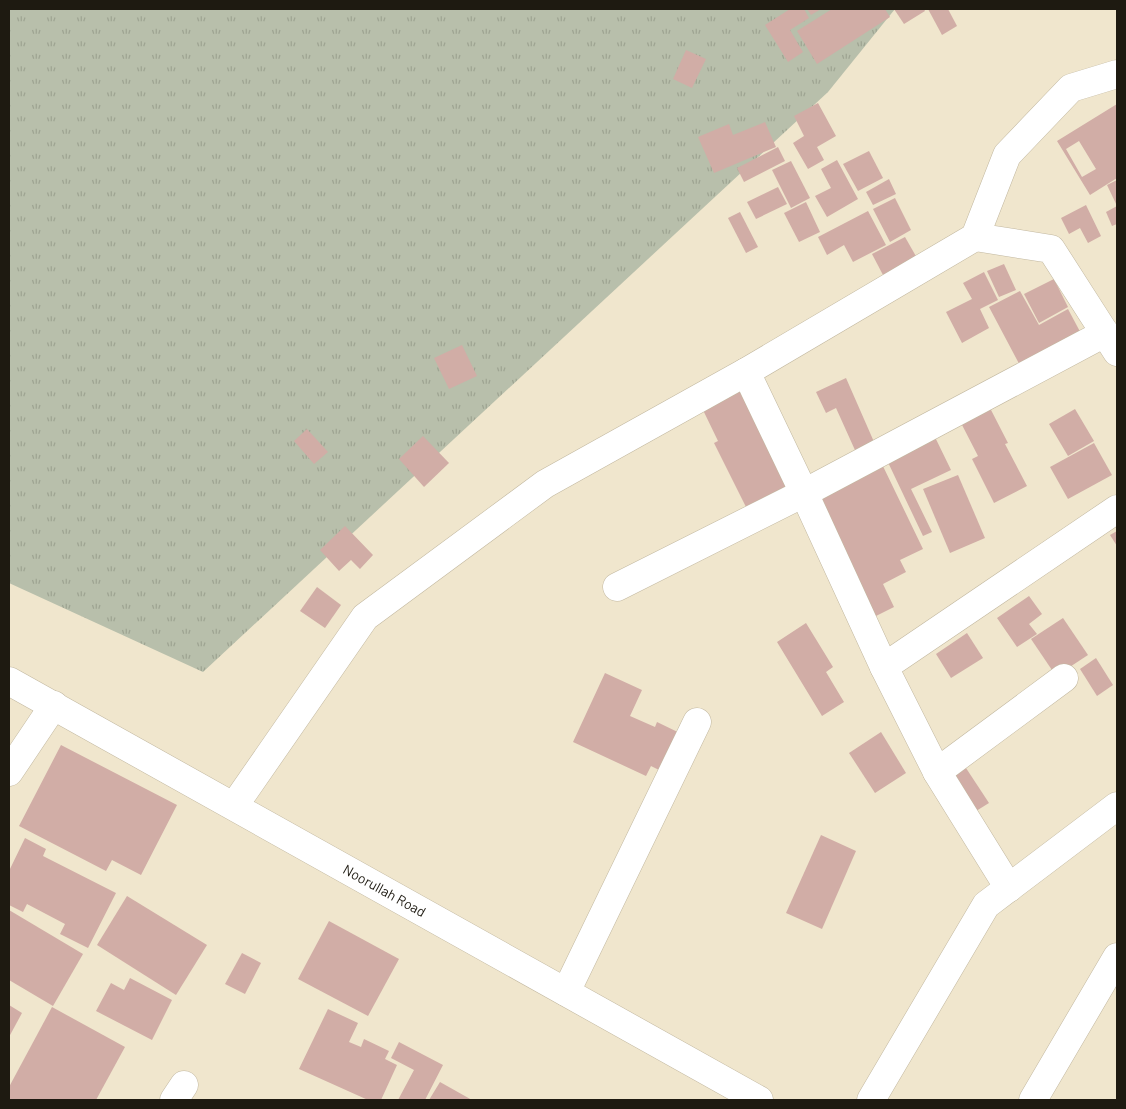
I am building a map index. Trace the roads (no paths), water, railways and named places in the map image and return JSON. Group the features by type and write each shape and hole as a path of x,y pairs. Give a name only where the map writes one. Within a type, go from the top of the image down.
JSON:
{"street":[{"path":"234,806 365,617 545,484 746,372 974,238 1007,155 1071,88 1117,74"},
{"path":"617,587 1111,343 1051,249 974,238"},
{"path":"746,372 884,667 937,772 1010,888"},
{"path":"884,667 1117,509"},
{"path":"937,772 1064,678"},
{"name":"Noorullah Road","path":"9,681 759,1100"},
{"path":"9,772 54,705"},
{"path":"566,992 697,722"},
{"path":"871,1100 986,905 1117,806"},
{"path":"1033,1100 1117,957"}]}
